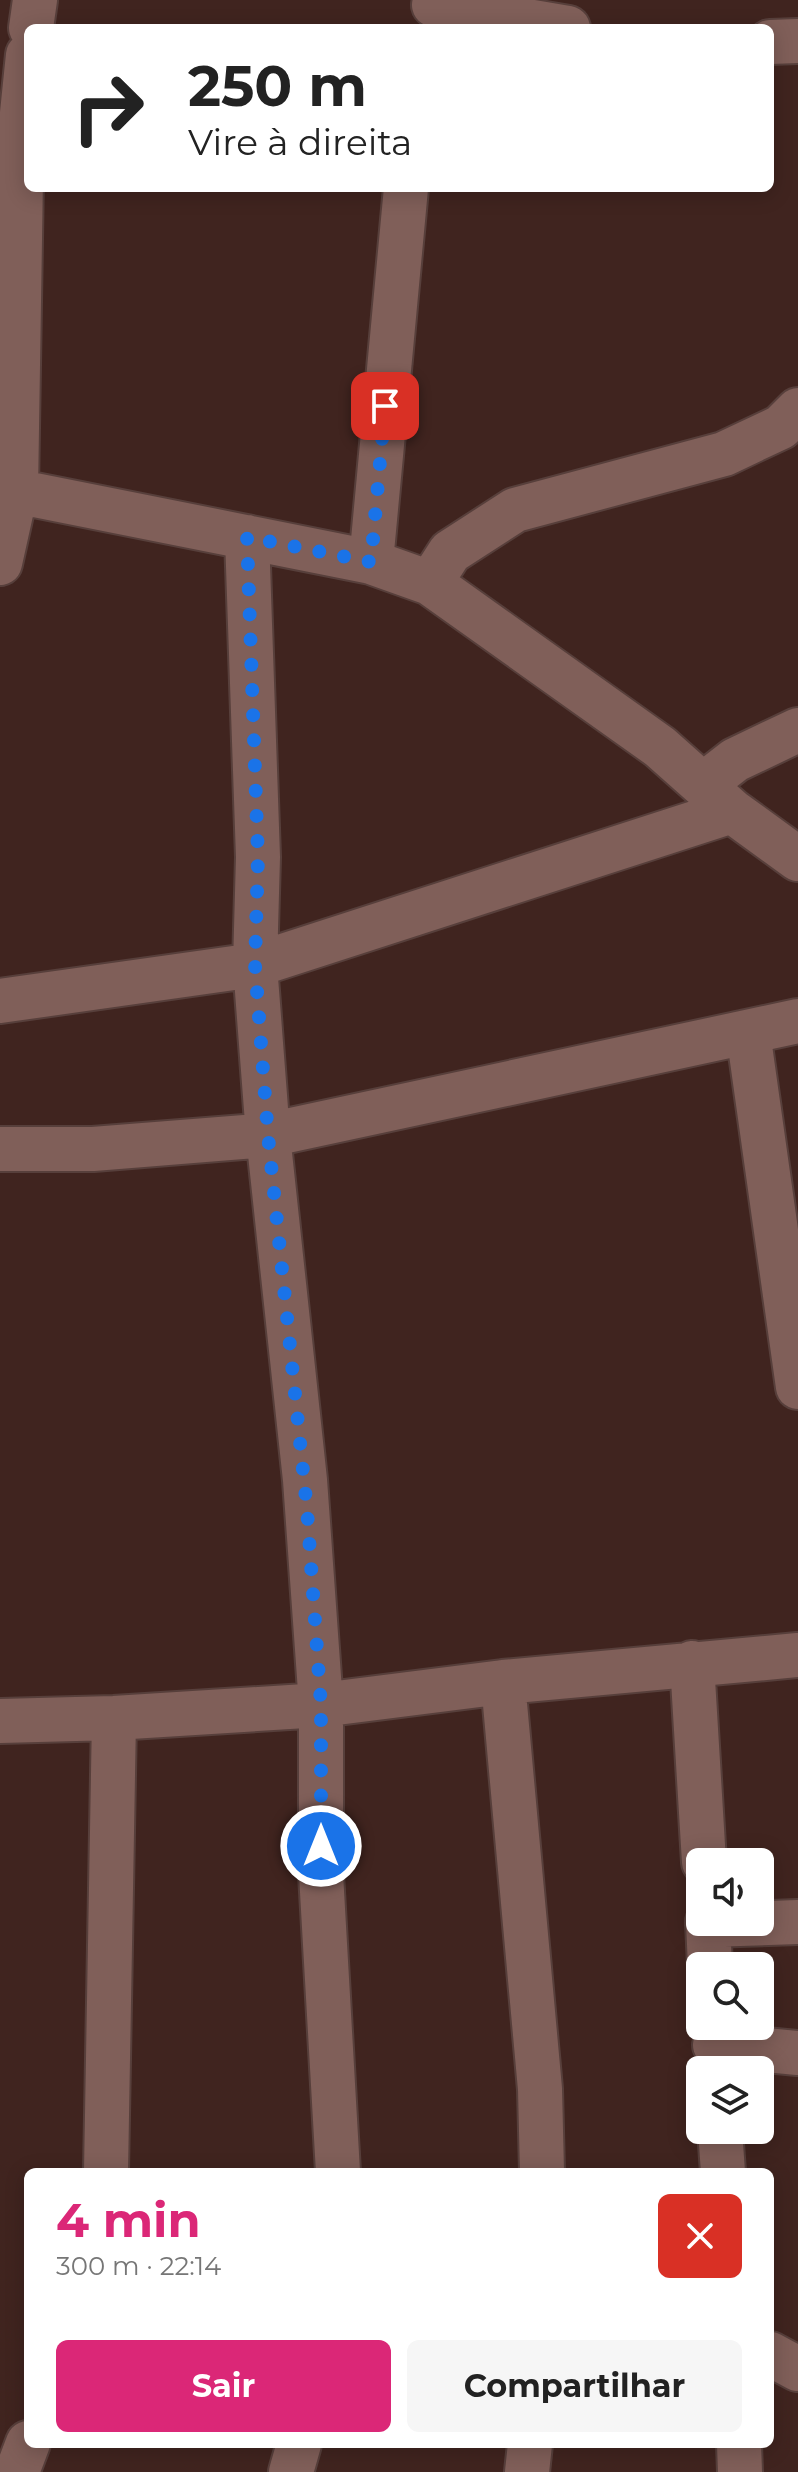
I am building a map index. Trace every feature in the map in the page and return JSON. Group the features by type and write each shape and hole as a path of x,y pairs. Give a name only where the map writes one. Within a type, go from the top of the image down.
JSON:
{"street":[{"path":"32,24 35,0"},
{"path":"433,11 536,24"},
{"path":"774,42 798,41"},
{"path":"0,563 8,490 24,94"},
{"path":"371,562 406,192"},
{"path":"430,583 450,552 515,510 724,454 781,427 798,410"},
{"path":"8,490 371,562 430,583 660,747 717,798 798,859"},
{"path":"247,537 258,857 255,965 268,1135 305,1480 321,1705 321,1874 338,2168"},
{"path":"0,1001 255,965 717,798 735,760 798,730"},
{"path":"0,1149 93,1149 268,1135 798,1021"},
{"path":"748,1032 798,1387"},
{"path":"0,1721 114,1718 321,1705 503,1682 798,1655"},
{"path":"692,1663 703,1848"},
{"path":"503,1682 540,2089 542,2168"},
{"path":"106,2168 114,1718"},
{"path":"709,1938 798,1922"},
{"path":"715,2047 798,2053"},
{"path":"721,2144 723,2168"},
{"path":"774,2356 798,2369"},
{"path":"17,2472 26,2448"},
{"path":"291,2472 298,2448"},
{"path":"527,2472 530,2448"},
{"path":"739,2448 740,2472"}],"route":[{"path":"321,1846 321,1705 307,1509 268,1135 255,965 258,857 247,537 371,562 385,406"}]}
